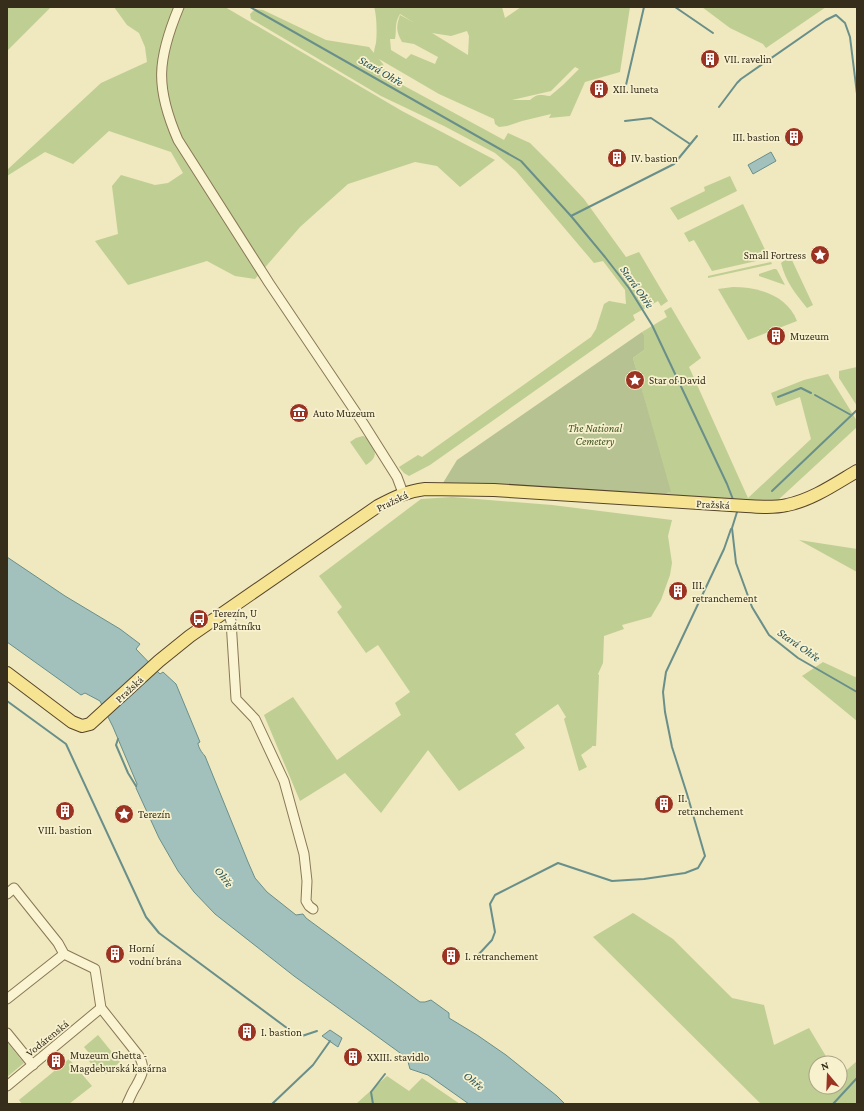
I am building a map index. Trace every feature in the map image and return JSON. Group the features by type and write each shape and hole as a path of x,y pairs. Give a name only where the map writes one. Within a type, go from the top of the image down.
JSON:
{"main road":[{"name":"Pražská","path":"7,673 72,722 82,726 90,724 159,661 190,636 378,506 403,493 414,490 494,490 722,505 776,507 798,502 826,489 857,471"}],"street":[{"path":"179,7 166,40 162,57 161,75 165,106 178,140 269,283 367,428 397,477 403,493"},
{"path":"227,610 231,621 236,699 255,719 284,780 304,854 307,881 306,901 309,906 314,909"},
{"path":"7,894 14,888 58,943 64,954 95,969 101,1008 143,1063 142,1076 126,1104"},
{"path":"7,999 64,954"},
{"name":"Vodárenská","path":"7,1086 101,1008"},
{"path":"7,1033 33,1064"}],"green space":[{"path":"7,7 51,7 7,51"},
{"path":"114,7 225,7 402,111 495,160 460,187 437,166 415,162 348,184 300,227 255,279 235,276 207,261 128,285 95,241 118,234 112,186 121,175 155,185 168,183 183,173 171,152 109,131 73,164 45,152 7,176 7,170 101,83 147,62 145,47 139,33 127,25"},
{"path":"374,7 502,7 505,18 521,7 630,7 620,72 585,82 570,116 549,118 551,114 499,127 495,124 494,119 439,94 379,59 383,64 386,76 504,140 508,133 530,143 584,199 626,257 639,252 668,301 661,306 658,301 633,315 635,320 430,465 409,476 399,467 418,455 422,457 591,337 596,329 604,304 609,301 626,304 625,290 603,261 594,263 516,171 495,153 444,126 381,96 251,19 250,14 255,9 263,10 326,40 369,47 374,53 377,35","holes":["400,14 413,22 400,15 397,29 402,42 414,44 438,57 435,64 411,54 406,59 391,50 390,39 395,39 396,24","467,31 469,36 468,55 432,33 451,36","575,67 579,69 550,96 539,95 530,100 512,100 551,91"]},
{"path":"702,7 826,7 766,48 763,44 730,28"},
{"path":"730,176 737,191 678,220 670,208 705,191 704,187"},
{"path":"743,204 769,258 712,271 694,240 689,242 684,233"},
{"path":"790,256 813,305 807,308 791,287 783,270 781,263"},
{"path":"771,262 772,264 708,278 708,276"},
{"path":"774,269 777,270 785,285 759,276 759,274"},
{"path":"743,287 771,294 786,305 797,321 748,340 718,289"},
{"path":"671,307 701,358 689,367 748,498 811,439 800,397 776,406 771,393 804,380 828,374 857,421 857,427 777,501 663,497 670,492 633,358 644,350 644,335 642,332 667,317 664,311"},
{"name":"The National Cemetery","path":"642,332 644,335 644,350 633,358 671,492 667,493 663,497 443,483 457,460"},
{"path":"857,367 857,406 839,378 839,371"},
{"path":"363,436 368,440 375,452 373,459 366,465 350,442"},
{"path":"452,497 552,505 672,520 668,536 672,563 670,575 661,600 651,617 622,625 624,629 604,636 603,663 598,674 596,746 592,746 581,755 587,767 579,771 564,719 566,717 558,704 515,734 525,748 459,791 428,750 381,813 345,773 300,801 264,715 293,697 337,760 401,715 395,703 410,692 378,645 366,653 337,612 342,607 319,576 421,499"},
{"path":"799,540 857,549 857,572"},
{"path":"823,662 855,677 857,676 857,721 802,676"},
{"path":"633,913 673,939 732,998 764,1005 774,1045 809,1028 825,1055 808,1055 808,1095 848,1095 848,1069 857,1061 857,1104 761,1104 593,937"},
{"path":"98,1035 120,1062 106,1074 101,1068 97,1071 85,1056 89,1053 84,1047"},
{"path":"7,1042 24,1063 7,1077"},
{"path":"69,1059 92,1086 69,1104 22,1104 19,1100"},
{"path":"387,1076 409,1091 422,1078 460,1104 356,1104"}],"water":[{"path":"771,152 776,161 753,174 748,165"},
{"name":"Ohře","path":"7,557 65,596 120,629 140,644 136,649 160,674 163,672 176,684 200,742 198,743 201,752 205,756 255,878 267,892 296,915 303,914 306,918 420,1002 431,1000 449,1013 449,1018 506,1055 565,1104 469,1104 428,1075 410,1069 407,1058 294,976 215,914 194,892 178,871 159,838 136,788 137,784 113,727 100,701 85,693 81,695 7,642"},
{"path":"330,1030 342,1038 338,1047 322,1036"}],"waterway":[{"name":"Stará Ohře","path":"250,7 521,161 571,216 629,288 652,325 727,484 734,502"},
{"path":"626,85 644,7"},
{"path":"675,7 713,33"},
{"path":"719,107 741,79 826,20 836,15 845,23 850,37 857,94"},
{"path":"625,121 651,118 690,144"},
{"path":"571,216 674,164 697,136"},
{"path":"778,397 801,388 811,393"},
{"path":"815,395 851,415"},
{"path":"772,491 857,410"},
{"name":"Stará Ohře","path":"736,510 737,512 732,528 736,563 752,607 769,635 798,658 857,692"},
{"path":"479,954 492,940 495,932 490,904 495,895 558,863 612,881 644,879 685,873 698,868 705,856 672,747 665,712 663,692 666,672 724,549 731,529"},
{"path":"7,701 66,744 146,917 159,933 295,1034 302,1036 317,1031"},
{"path":"118,739 116,745 128,773 136,786"},
{"path":"272,1104 313,1065 330,1041"},
{"path":"373,1104 371,1092 385,1074"},
{"path":"833,1104 857,1078"}],"place":[{"name":"VII. ravelin","path":"710,59"},
{"name":"XII. luneta","path":"599,89"},
{"name":"III. bastion","path":"794,137"},
{"name":"IV. bastion","path":"617,158"},
{"name":"Small Fortress","path":"820,255"},
{"name":"Muzeum","path":"776,336"},
{"name":"Star of David","path":"635,380"},
{"name":"Auto Muzeum","path":"299,413"},
{"name":"III. retranchement","path":"678,591"},
{"name":"Terezín, U Památníku","path":"199,619"},
{"name":"II. retranchement","path":"664,804"},
{"name":"VIII. bastion","path":"65,811"},
{"name":"Terezín","path":"124,814"},
{"name":"Horní vodní brána","path":"115,954"},
{"name":"I. retranchement","path":"451,956"},
{"name":"I. bastion","path":"247,1032"},
{"name":"XXIII. stavidlo","path":"353,1057"},
{"name":"Muzeum Ghetta - Magdeburská kasárna","path":"56,1061"}]}
